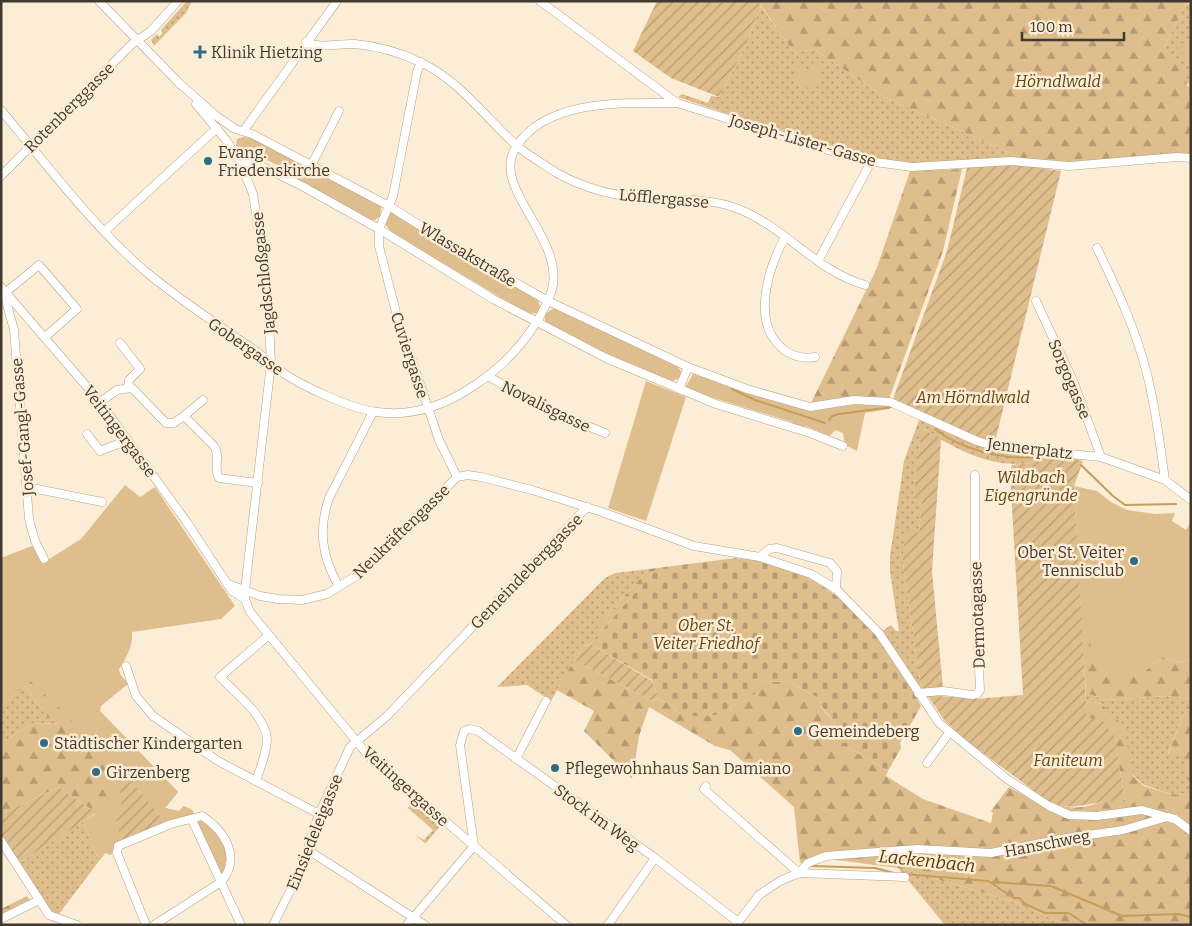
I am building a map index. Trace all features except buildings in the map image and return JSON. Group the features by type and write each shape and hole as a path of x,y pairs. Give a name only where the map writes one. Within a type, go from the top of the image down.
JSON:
{"street":[{"name":"Jagdschloßgasse","path":"100,1 178,82 217,128 240,162 253,194 260,227 267,282 271,363 245,599"},
{"name":"Rotenberggasse","path":"1,176 137,40 151,31 178,1"},
{"path":"244,130 337,1"},
{"name":"Joseph-Lister-Gasse","path":"540,1 677,103 871,162 920,166 1011,161 1068,166 1177,157 1191,158"},
{"name":"Löfflergasse","path":"306,42 314,45 353,44 372,46 391,50 421,62 458,88 516,145 560,174 595,189 639,198 685,199 717,203 745,212 785,236 842,277 865,285"},
{"path":"379,229 393,196 417,72 421,62"},
{"name":"Wlassakstraße","path":"178,82 215,115 235,129 244,130 312,164 388,206 462,252 548,301 688,367 747,389 810,407"},
{"path":"538,323 551,294 552,273 544,239 516,192 510,172 512,156 516,145 537,126 561,114 609,104 677,103"},
{"name":"Gobergasse","path":"1,110 104,231 145,270 191,307 280,371 302,383 373,412 405,413 428,409 458,395 488,376 518,350 538,323"},
{"path":"312,164 339,111"},
{"path":"104,231 217,128"},
{"path":"226,140 235,129"},
{"name":"Wlassakstraße","path":"240,162 259,165 379,229 452,275 606,358 679,389 843,446"},
{"path":"818,261 871,162"},
{"name":"Cuviergasse","path":"379,229 379,246 385,277 439,440 457,477"},
{"path":"785,236 774,260 767,287 766,310 769,329 777,344 791,354 815,357"},
{"path":"1097,248 1126,310 1140,347 1157,423 1165,480 1191,500"},
{"path":"4,290 39,265 77,309 45,337"},
{"name":"Veitingergasse","path":"4,290 100,402 232,590 245,599 250,612 268,635 367,754 566,925"},
{"name":"Josef-Gangl-Gasse","path":"4,290 14,330 29,519 35,541 44,559"},
{"name":"Sorgogasse","path":"1036,301 1074,383 1101,457"},
{"path":"120,343 140,369 129,380 128,387"},
{"path":"679,389 688,367"},
{"name":"Novalisgasse","path":"488,376 543,408 605,433"},
{"path":"100,402 117,390 128,387 136,390 166,423 174,423 203,400"},
{"name":"Jennerplatz","path":"810,407 854,400 890,402 977,441 996,447 1101,457 1165,480"},
{"path":"338,585 324,552 322,540 324,513 329,498 373,412"},
{"path":"184,416 218,452 216,473 219,478 258,483"},
{"path":"87,434 100,451 128,440"},
{"name":"Neukräftengasse","path":"245,590 268,598 302,600 327,594 338,585 351,581 383,552 457,477 468,475 481,477 587,507"},
{"name":"Dermotagasse","path":"918,693 943,691 972,696 980,690 975,575 975,475"},
{"path":"27,487 102,502"},
{"name":"Gemeindeberggasse","path":"357,742 388,716 587,507 694,546 760,557 812,574 836,589 878,633 929,711 948,733 1002,776 1062,812 1088,816 1142,810 1167,817"},
{"name":"Gemeindeberggasse","path":"760,557 769,550 777,548 830,563 837,571 836,589"},
{"path":"228,584 245,590"},
{"path":"256,781 265,752 267,738 261,722 220,677 268,635"},
{"path":"126,666 136,696 154,716 218,761 319,814"},
{"path":"516,759 546,701"},
{"name":"Stock im Weg","path":"474,846 460,745 464,730 470,729 478,731 655,858 737,923"},
{"path":"926,762 948,733"},
{"name":"Einsiedeleigasse","path":"273,925 292,888 308,850 319,814 345,754 357,742"},
{"path":"706,786 704,789 804,867 904,878"},
{"path":"146,925 117,853 118,846 171,824 202,816 218,829 227,840 230,848 230,865 221,882 154,925"},
{"path":"1167,817 1175,819 1191,832"},
{"name":"Hanschweg","path":"737,923 759,895 804,867 826,856 896,850 991,853 1061,838 1123,830 1167,817"},
{"path":"192,820 241,925"},
{"path":"1,842 52,917 77,925"},
{"path":"407,925 474,846"},
{"path":"308,850 426,925"},
{"path":"608,925 655,858"},
{"path":"1,919 39,900"}],"green space":[{"path":"187,1 192,1 186,13 154,46 151,40 157,34 159,37 163,33 161,30"},
{"path":"657,1 758,1 761,6 745,47 719,97 671,78 633,51"},
{"name":"Hörndlwald","path":"758,1 1191,1 1185,5 1164,48 1174,55 1181,64 1187,79 1187,85 1191,88 1191,153 1085,162 1043,161 1022,158 884,97 814,49 794,53"},
{"path":"1191,3 1191,88 1164,48 1185,5"},
{"path":"761,6 794,53 814,49 884,97 1022,158 909,164 876,159 748,121 678,97 682,94 708,103 711,96 719,97 745,47"},
{"path":"1191,37 1191,64 1177,47"},
{"path":"815,58 825,65 812,90 791,79 797,66 809,72"},
{"path":"243,137 251,138 287,155 379,204 381,208 380,216 375,220 370,220 297,181 295,174 263,158 256,161 244,155 236,146 237,139"},
{"name":"Am Hörndlwald","path":"1015,164 1061,171 995,442 960,431 893,399 947,251 967,168"},
{"path":"962,169 943,251 889,399 854,396 810,405 876,270 910,171"},
{"path":"390,213 394,213 537,298 541,309 537,313 528,314 391,232 385,224"},
{"path":"554,308 677,366 681,371 681,377 671,382 597,349 545,322 545,314"},
{"path":"693,374 812,410 859,402 888,404 890,409 865,413 857,451 845,445 843,433 835,430 830,436 805,426 804,428 791,424 792,422 688,390 685,388"},
{"path":"646,381 686,397 646,521 608,508"},
{"path":"922,412 993,449 1031,454 1031,463 1002,463 974,456 947,443 923,428 913,497 922,498 919,533 902,557 921,688 882,631 891,625 896,631 899,631 890,572 890,556 904,461"},
{"name":"Gemeindeberg","path":"922,428 941,439 932,571 943,688 921,688 902,557 907,531 919,533 922,498 913,498"},
{"path":"1031,454 1064,456 1083,461 1074,486 1087,718 1102,719 1110,732 1114,732 1125,802 1115,801 1071,806 1053,805 968,742 945,721 927,695 975,699 1023,695 1010,474 1012,465 1031,463"},
{"path":"125,485 140,497 155,487 235,606 221,619 132,632 127,656 119,669 120,674 128,684 101,706 100,711 178,792 165,808 179,811 184,806 192,810 194,814 191,817 166,823 121,769 118,773 122,807 115,815 122,840 115,844 111,855 105,853 99,861 83,821 96,814 90,809 114,801 110,765 100,747 76,740 68,731 72,720 26,677 1,696 1,558 32,546 43,563 81,539"},
{"path":"1074,486 1097,491 1111,502 1127,510 1155,514 1175,513 1172,521 1186,530 1191,522 1191,659 1178,663 1163,657 1141,674 1098,670 1088,637 1082,637"},
{"name":"Ober St. Veiter Friedhof","path":"736,558 764,561 794,571 815,581 853,610 884,646 921,706 900,743 901,748 888,771 847,747 831,732 836,724 820,705 821,699 789,682 761,681 760,690 746,700 730,706 731,712 691,716 675,712 676,707 658,699 652,680 590,644 657,568"},
{"path":"657,568 590,644 584,646 611,611 649,569"},
{"path":"649,569 611,611 576,657 551,701 527,685 497,687 605,578 615,573"},
{"path":"1082,637 1088,637 1141,674 1163,657 1178,663 1191,659 1191,699 1166,696 1106,700 1086,693"},
{"path":"590,644 652,681 658,699 652,701 574,660 584,646"},
{"path":"574,660 652,701 658,699 676,707 675,712 731,712 730,706 746,700 760,685 760,681 789,682 821,699 820,706 836,724 847,747 888,771 886,776 923,799 991,823 993,813 991,811 1009,787 1046,808 1055,806 1082,807 1106,801 1125,802 1114,733 1110,733 1087,718 1086,701 1102,704 1124,727 1133,776 1144,786 1170,794 1191,795 1191,925 1066,925 1018,903 898,868 829,859 800,863 794,807 730,750 715,746 649,707 639,736 632,779 584,731 594,711 557,690"},
{"path":"21,672 100,711 178,792 165,808 179,811 184,806 192,810 194,814 166,823 121,769 122,807 115,815 122,840 115,844 111,855 105,853 99,861 96,813 59,787 1,814 1,743 33,723 60,724 47,716 25,686 1,706 1,684"},
{"path":"25,686 47,716 61,724 33,723 1,743 1,706"},
{"path":"1086,693 1106,700 1166,696 1191,699 1191,704 1182,718 1168,754 1185,755 1191,795 1170,794 1144,785 1133,775 1127,753 1102,704 1086,701"},
{"path":"1191,704 1191,784 1187,777 1184,755 1168,755 1182,718"},
{"path":"121,769 166,823 122,842 115,815 122,807 118,773"},
{"path":"59,787 96,813 19,863 5,849 1,830 1,814"},
{"path":"411,803 440,826 425,843 415,835 424,840 433,830 408,808"},
{"path":"198,819 204,820 217,833 224,845 226,858 222,877 197,824"},
{"path":"83,821 99,861 59,914 50,911 19,863"},
{"path":"898,868 1018,903 1066,925 945,925"},
{"path":"27,896 31,902 1,917 1,909"}],"waterway":[{"path":"732,389 755,400 825,423"},
{"path":"829,420 832,416 839,414 892,407"},
{"path":"935,429 957,442 982,452 1009,457 1034,457"},
{"path":"1081,465 1125,505 1176,504"},
{"name":"Lackenbach","path":"812,866 875,868 894,873"},
{"name":"Lackenbach","path":"904,874 988,881 1014,898 1019,898 1025,904 1045,913 1069,913 1087,925"},
{"path":"993,882 1051,886 1122,916 1178,914 1191,917"}],"place":[{"name":"Klinik Hietzing","path":"200,52"},
{"name":"Evang. Friedenskirche","path":"208,161"},
{"name":"Ober St. Veiter Tennisclub","path":"1134,561"},
{"name":"Gemeindeberg","path":"798,731"},
{"name":"Städtischer Kindergarten","path":"44,743"},
{"name":"Pflegewohnhaus San Damiano","path":"555,768"},
{"name":"Girzenberg","path":"96,772"}],"park label":[{"name":"Wildbach Eigengründe","path":"1031,486"},
{"name":"Faniteum","path":"1068,760"}]}
